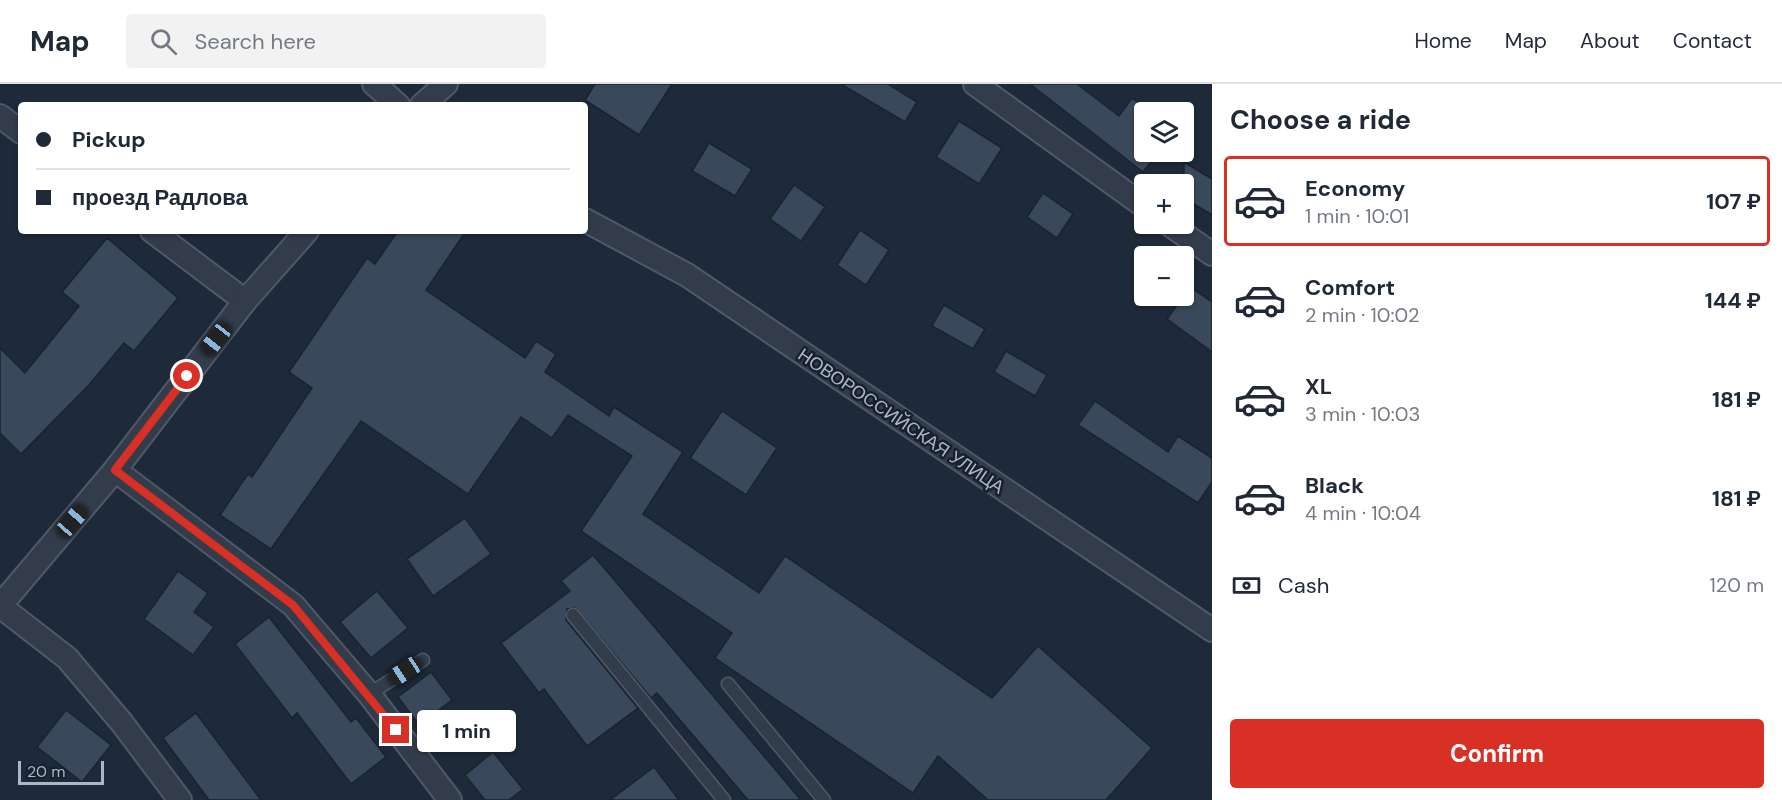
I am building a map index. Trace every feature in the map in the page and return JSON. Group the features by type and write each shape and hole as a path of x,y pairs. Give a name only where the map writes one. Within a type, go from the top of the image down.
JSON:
{"street":[{"path":"374,84 395,102"},
{"path":"425,102 446,84"},
{"path":"975,84 1134,199"},
{"path":"0,116 18,130"},
{"name":"НОВОРОССИЙСКАЯ УЛИЦА","path":"588,222 687,275 1212,630"},
{"path":"156,234 245,301"},
{"path":"180,800 122,723 67,658 0,606 115,470 245,301 304,234"},
{"path":"1183,234 1212,255"},
{"path":"115,470 293,605 369,694 450,800"}],"lane":[{"path":"573,615 724,800"},
{"path":"369,694 423,660"},
{"path":"728,684 824,800"}],"building":[{"path":"595,84 672,84 639,135 585,100"},
{"path":"841,84 888,84 917,102 905,122"},
{"path":"1030,84 1077,84 1119,116 1132,98 1137,102 1134,102 1134,162 1151,162 1143,172"},
{"path":"959,121 1002,148 979,184 936,157"},
{"path":"709,143 752,169 735,196 692,171"},
{"path":"1184,162 1212,179 1212,215 1194,204 1194,174 1184,174"},
{"path":"794,185 825,207 801,241 770,219"},
{"path":"1043,193 1073,214 1057,238 1027,217"},
{"path":"860,230 889,250 866,285 837,265"},
{"path":"396,234 464,234 426,290 525,358 536,341 556,354 545,372 609,416 614,407 683,452 643,514 759,593 785,556 992,698 1038,646 1152,748 1106,800 988,800 938,756 913,793 715,658 732,633 581,531 632,456 568,415 552,438 521,417 468,494 361,421 271,549 220,515 248,474 252,477 312,388 289,372 367,258 375,264"},
{"path":"107,238 178,298 134,351 124,343 88,386 21,454 0,433 0,348 25,373 79,306 62,292"},
{"path":"1194,290 1212,302 1212,352 1167,319 1176,306 1194,306"},
{"path":"944,305 985,329 973,349 932,326"},
{"path":"1006,351 1047,375 1035,396 994,372"},
{"path":"1095,401 1168,452 1178,436 1212,458 1212,482 1198,503 1078,425"},
{"path":"722,411 777,448 746,495 690,458"},
{"path":"465,518 491,554 433,596 407,559"},
{"path":"593,555 801,800 748,800 657,693 651,698 576,608 567,609 566,620 638,708 587,746 544,689 539,693 501,643 570,591 561,581"},
{"path":"178,571 208,593 194,612 214,627 193,655 144,619"},
{"path":"377,591 408,628 371,658 340,622"},
{"path":"269,617 351,722 356,718 386,757 351,784 297,713 292,718 235,644"},
{"path":"431,672 452,700 419,725 398,697"},
{"path":"66,710 111,745 82,782 37,747"},
{"path":"196,713 261,800 209,800 163,738"},
{"path":"493,752 523,789 509,800 485,800 465,775"},
{"path":"654,767 679,800 610,800"}],"route":[{"path":"187,376 115,470 293,605 369,694 396,730"}]}
